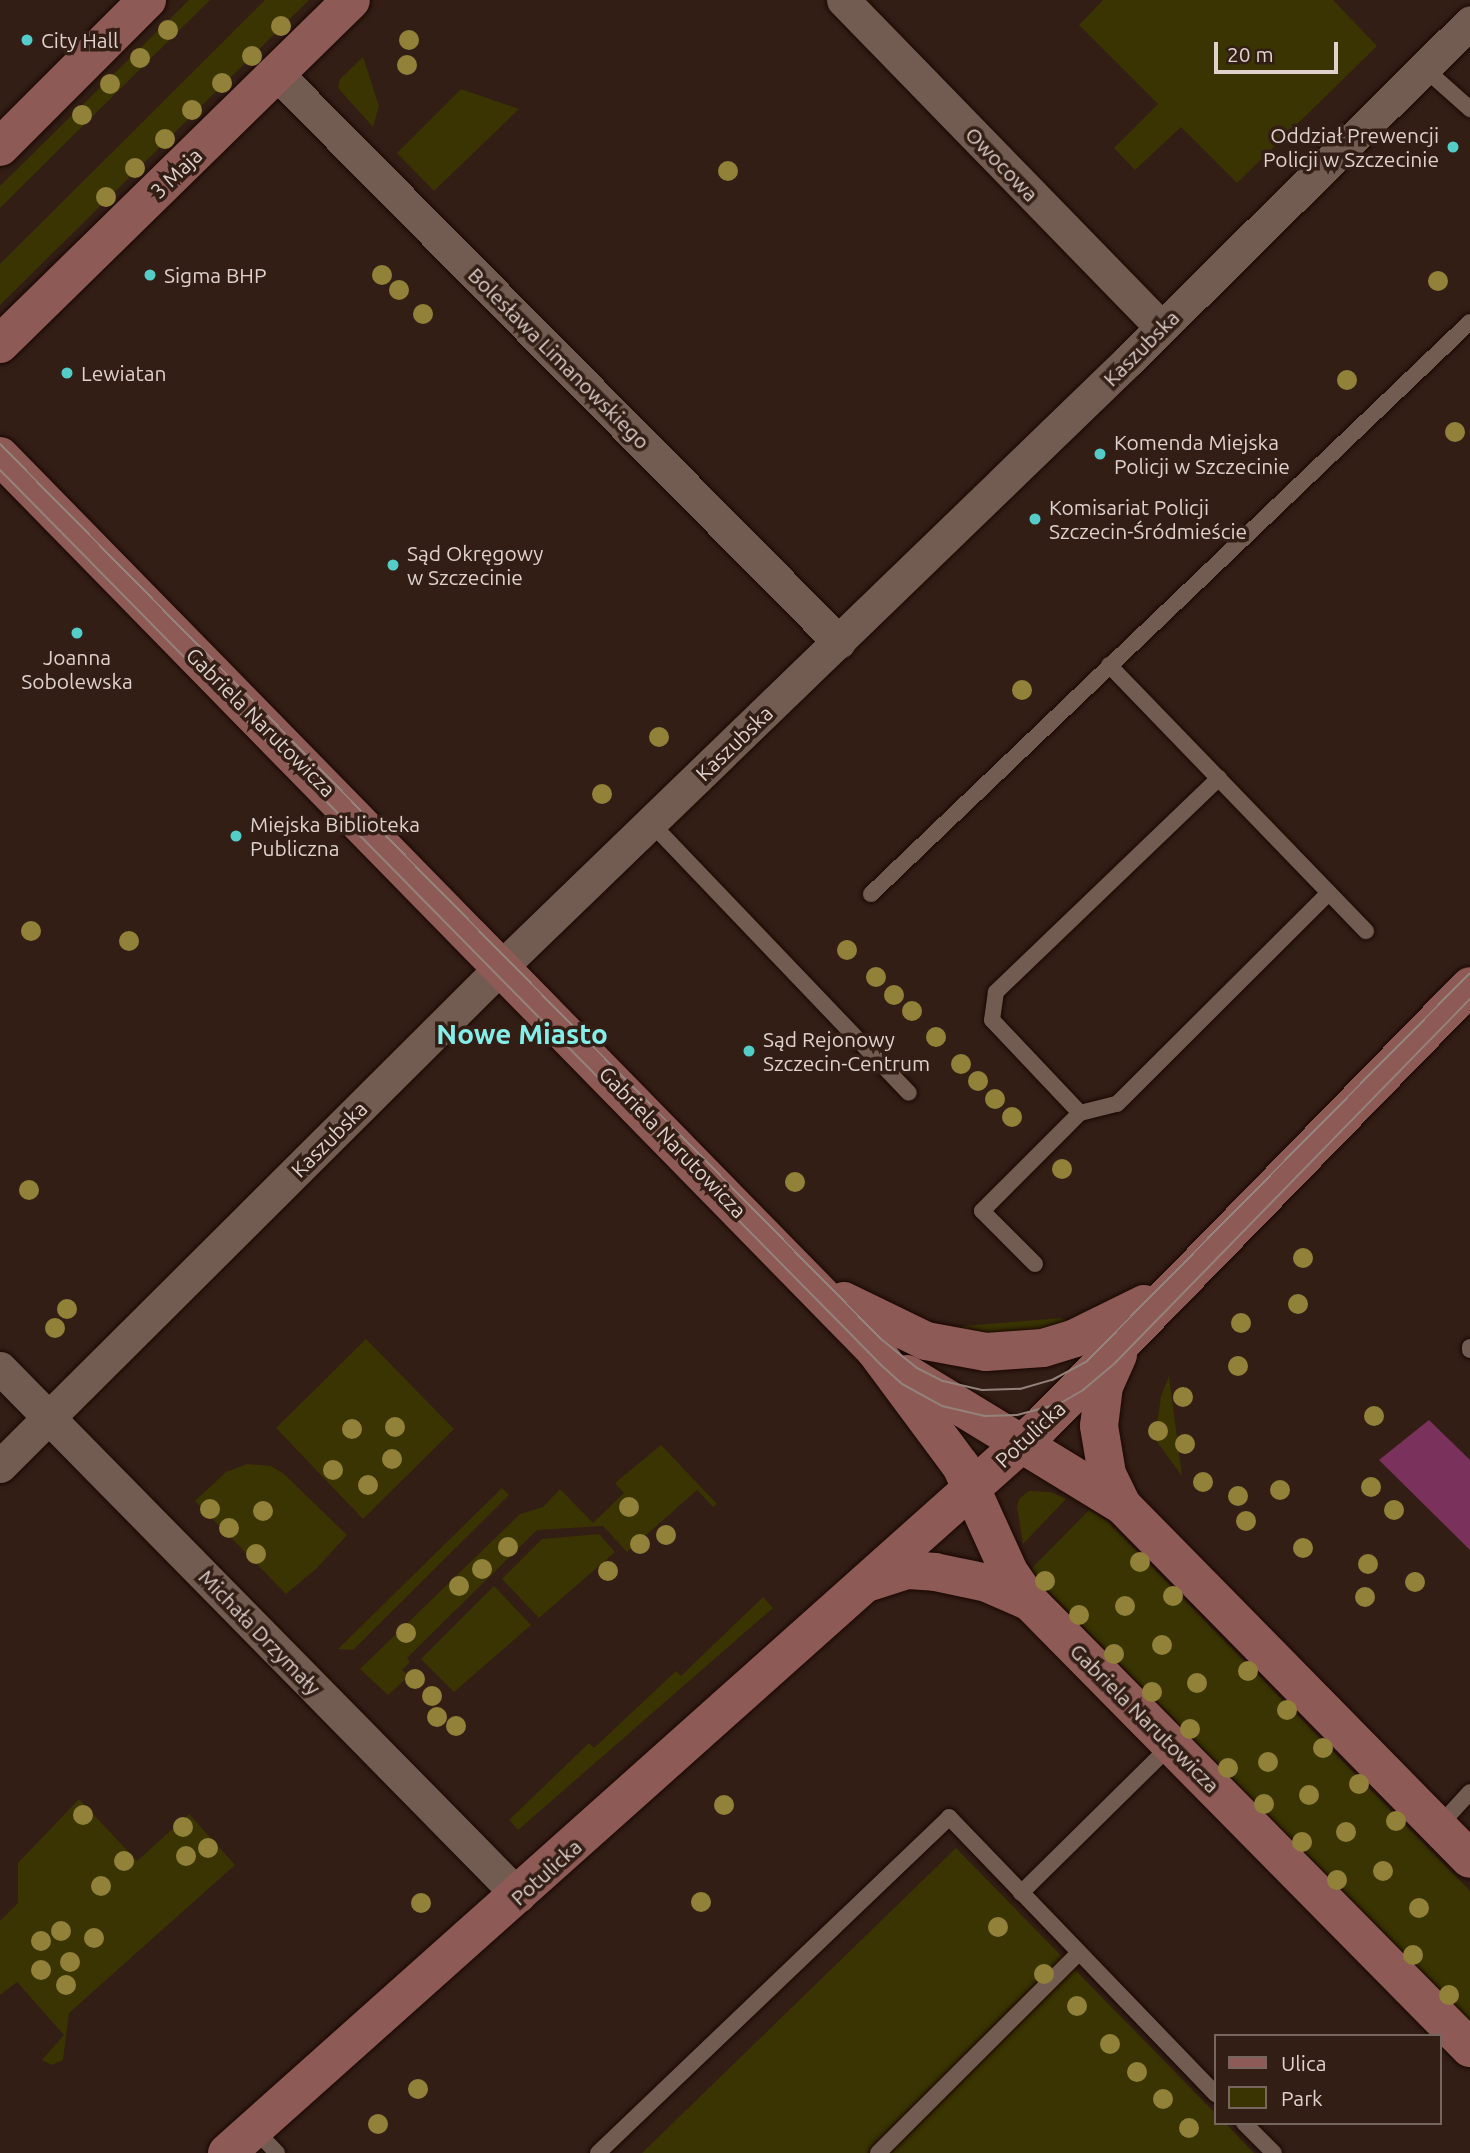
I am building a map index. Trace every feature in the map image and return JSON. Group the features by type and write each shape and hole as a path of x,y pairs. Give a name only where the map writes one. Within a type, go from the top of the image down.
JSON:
{"street":[{"path":"0,147 147,0"},
{"name":"3 Maja","path":"0,344 351,0"},
{"name":"Owocowa","path":"843,0 1161,327"},
{"name":"Kaszubska","path":"0,1466 502,967 839,642 1470,22"},
{"name":"Bolesława Limanowskiego","path":"277,74 839,642"},
{"name":"Gabriela Narutowicza","path":"0,456 874,1349 907,1388 973,1486 1009,1572 1030,1602 1470,2048"},
{"name":"Potulicka","path":"253,2145 519,1896 1022,1444 1470,986"},
{"name":"Potulicka","path":"788,1261 880,1322 926,1341 979,1352 1030,1350 1075,1338 1129,1312 1190,1273"},
{"name":"Gabriela Narutowicza","path":"1122,1505 1104,1463 1101,1401 1110,1371 1140,1325"},
{"name":"Gabriela Narutowicza","path":"874,1349 941,1397 1122,1505 1470,1859"},
{"name":"Michała Drzymały","path":"0,1368 519,1896"},
{"name":"Potulicka","path":"862,1586 882,1575 920,1570 973,1578 1030,1602"}],"lane":[{"path":"1424,68 1470,109"},
{"path":"872,894 1470,322"},
{"path":"1109,665 1366,931"},
{"path":"1080,1113 992,1020 996,992 1219,778"},
{"path":"651,823 909,1093"},
{"path":"1034,1264 982,1211 1080,1113 1117,1104 1329,893"},
{"path":"1021,1893 1171,1745"},
{"path":"1438,1827 1470,1792"},
{"path":"598,2153 949,1817 1078,1954 1214,2092"},
{"path":"878,2153 1078,1954"},
{"path":"1246,2125 1274,2153"}],"green space":[{"path":"189,0 210,0 0,208 0,186"},
{"path":"265,0 309,0 0,305 0,264"},
{"path":"1103,0 1333,0 1377,46 1237,183 1181,127 1135,170 1114,148 1158,104 1079,25"},
{"path":"363,57 379,106 373,127 338,88 340,79"},
{"path":"461,89 519,109 434,191 397,153"},
{"path":"1062,1318 1072,1323 1029,1337 957,1332 964,1326"},
{"path":"366,1339 454,1429 363,1519 276,1428"},
{"path":"1169,1376 1182,1476 1155,1439 1161,1396"},
{"path":"661,1445 717,1504 713,1507 697,1490 627,1552 603,1526 537,1530 407,1658 410,1662 402,1670 409,1676 417,1669 424,1676 414,1685 407,1678 388,1695 360,1669 520,1514 543,1507 560,1489 593,1523 624,1493 615,1483"},
{"path":"247,1464 271,1466 284,1474 347,1535 317,1568 286,1594 195,1501 226,1472"},
{"path":"502,1488 509,1495 353,1650 338,1649"},
{"path":"1029,1491 1051,1492 1066,1499 1023,1544 1017,1507 1019,1499"},
{"path":"1089,1510 1108,1522 1470,1891 1470,2021 1038,1580 1032,1568"},
{"path":"599,1534 615,1552 539,1618 502,1579 542,1539"},
{"path":"494,1586 531,1625 454,1692 421,1659"},
{"path":"763,1597 773,1608 518,1830 509,1820 589,1743 594,1748 676,1671 681,1676"},
{"path":"79,1799 137,1861 189,1814 235,1865 69,2013 63,2060 52,2065 42,2060 64,2035 17,1982 0,1995 0,1921 18,1903 18,1863"},
{"path":"956,1848 1214,2112 1214,2125 1227,2125 1254,2153 642,2153"}],"shaded area":[{"path":"1429,1420 1470,1460 1470,1550 1379,1460"}],"tram line":[{"path":"0,444 881,1339 917,1368 943,1381 982,1390 1020,1389 1052,1380 1087,1361 1470,973"},
{"path":"0,470 881,1365 902,1384 942,1406 985,1416 1017,1415 1059,1404 1083,1390 1114,1364 1470,999"}],"place":[{"name":"City Hall","path":"27,40"},
{"name":"Oddział Prewencji Policji w Szczecinie","path":"1453,147"},
{"name":"Sigma BHP","path":"150,275"},
{"name":"Lewiatan","path":"67,373"},
{"name":"Komenda Miejska Policji w Szczecinie","path":"1100,454"},
{"name":"Komisariat Policji Szczecin-Śródmieście","path":"1035,519"},
{"name":"Sąd Okręgowy w Szczecinie","path":"393,565"},
{"name":"Joanna Sobolewska","path":"77,633"},
{"name":"Miejska Biblioteka Publiczna","path":"236,836"},
{"name":"Sąd Rejonowy Szczecin-Centrum","path":"749,1051"}],"district":[{"name":"Nowe Miasto","path":"522,1034"}]}
